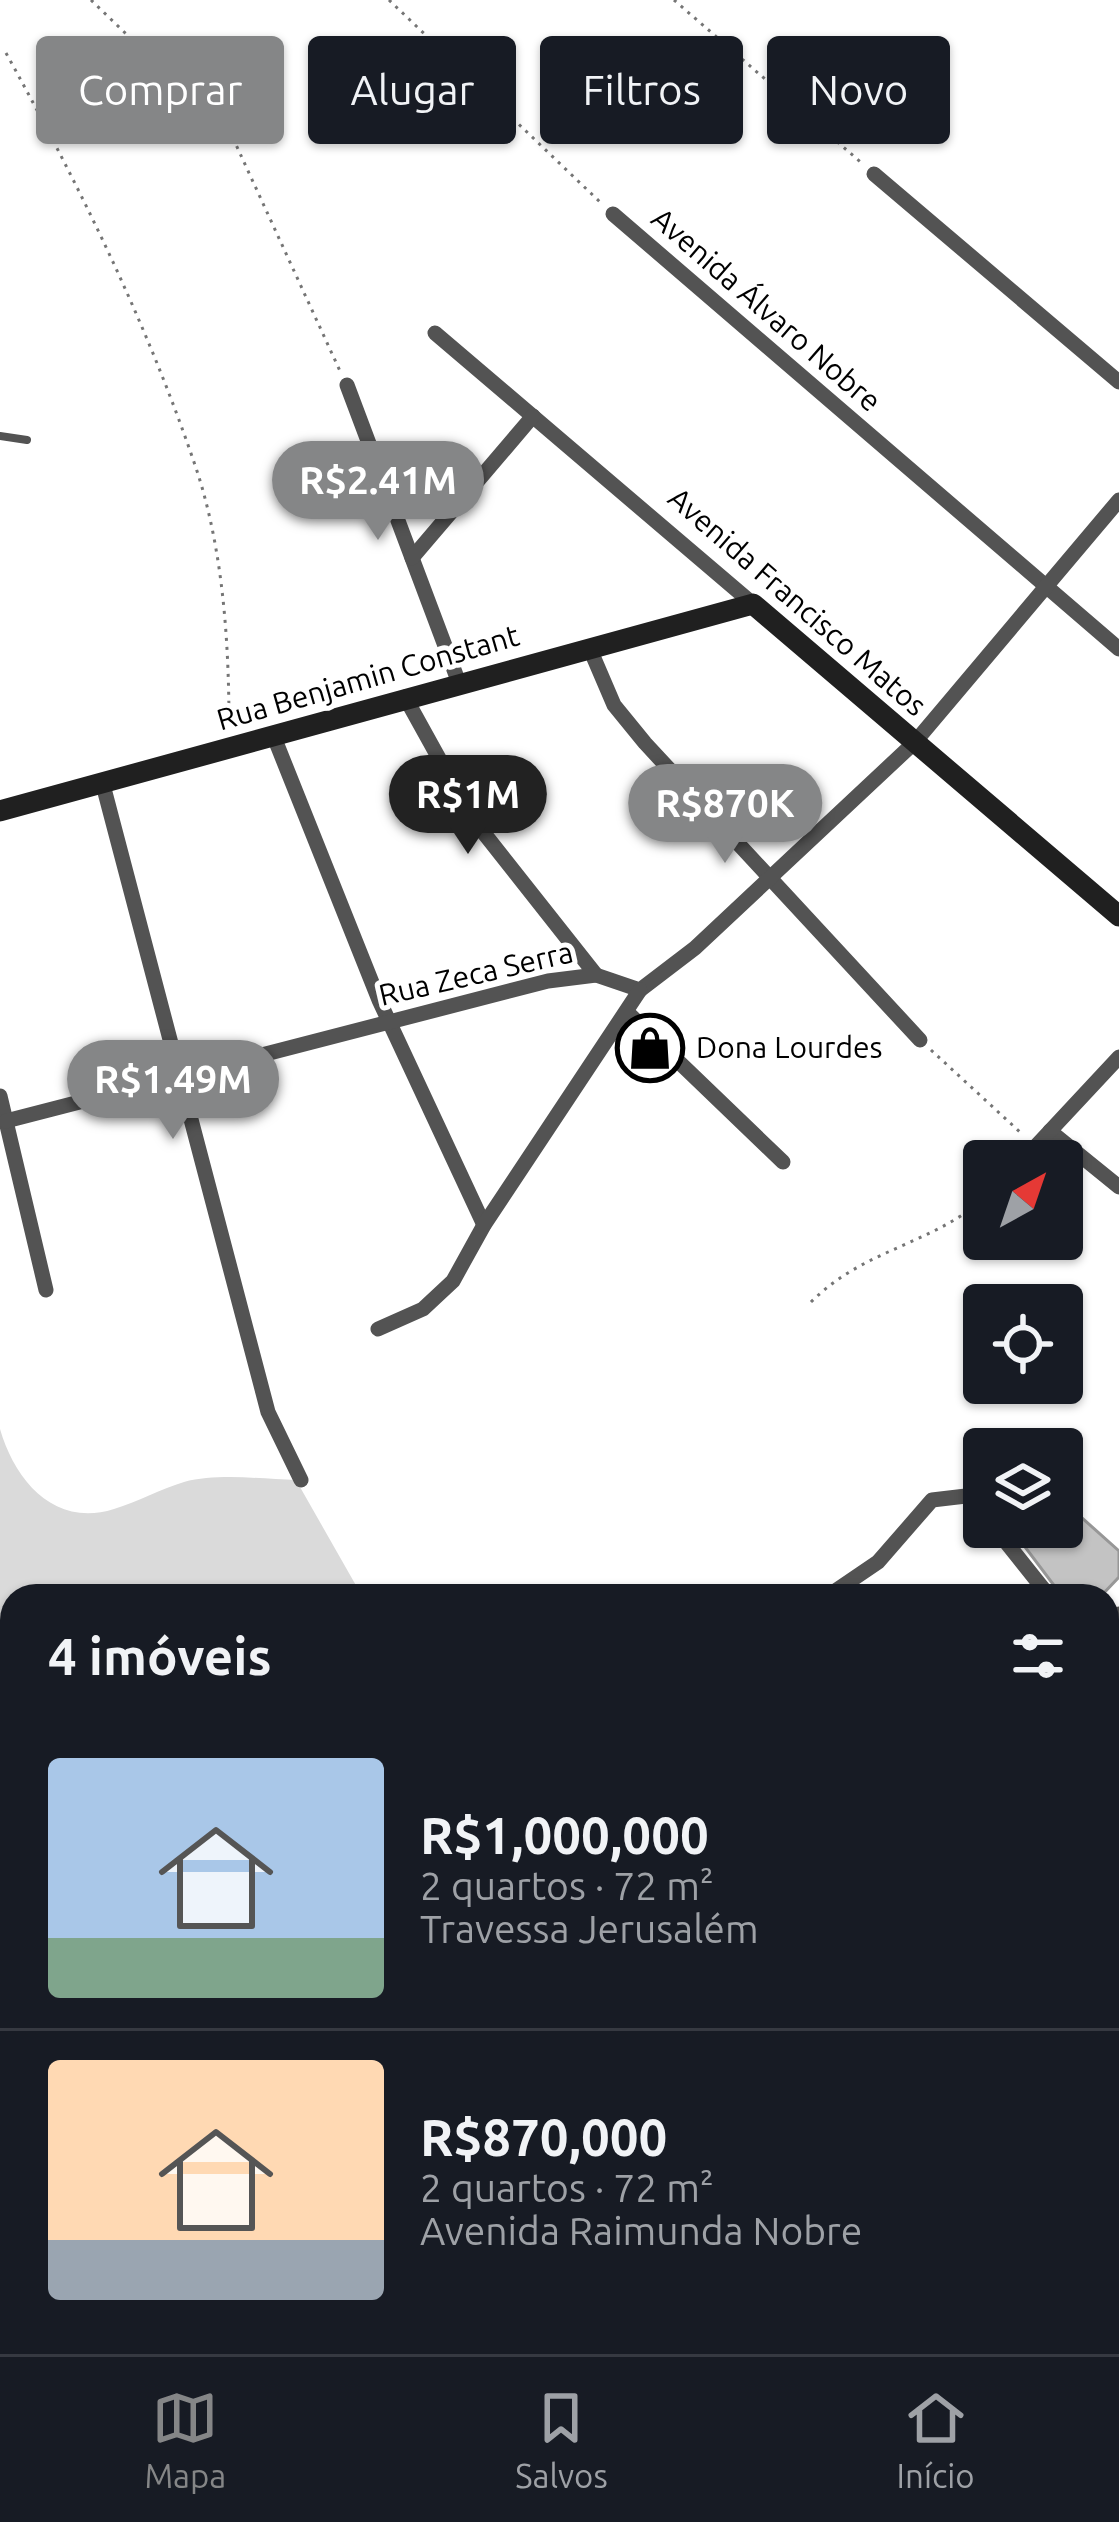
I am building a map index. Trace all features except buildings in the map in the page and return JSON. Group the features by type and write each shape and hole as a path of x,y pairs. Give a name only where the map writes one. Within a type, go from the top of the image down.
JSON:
{"street":[{"path":"874,174 1119,382"},
{"name":"Avenida Álvaro Nobre","path":"613,214 1119,649"},
{"name":"Avenida Francisco Matos","path":"435,333 1119,916"},
{"path":"346,385 459,682"},
{"path":"412,558 533,416"},
{"path":"378,1329 423,1309 442,1292 640,990 772,878 915,742 1119,500"},
{"name":"Rua Benjamin Constant","path":"0,811 753,604"},
{"path":"590,649 621,715 920,1040"},
{"path":"405,697 472,818 596,975"},
{"path":"274,737 390,1021 484,1225"},
{"path":"102,781 184,1078 268,1412 301,1480"},
{"name":"Rua Zeca Serra","path":"6,1120 548,981 596,975 640,990"},
{"path":"627,1012 783,1162"},
{"path":"1042,1140 1119,1057"},
{"path":"0,1096 46,1290"},
{"path":"1050,1131 1119,1187"},
{"path":"846,1584 878,1562 932,1500 963,1496"},
{"path":"1011,1548 1039,1584"}],"lane":[{"path":"0,436 27,440"}],"path":[{"path":"91,0 232,136 346,385"},
{"name":"Avenida Álvaro Nobre","path":"389,0 613,214"},
{"path":"674,0 874,174"},
{"path":"6,53 91,207 198,474 229,636 230,748"},
{"path":"920,1040 1028,1140"},
{"path":"811,1302 842,1270 963,1216"}],"shaded area":[{"path":"0,1429 27,1482 40,1496 73,1512 114,1509 197,1479 296,1480 355,1584 0,1584"}],"place":[{"name":"Dona Lourdes","path":"650,1048"}]}
